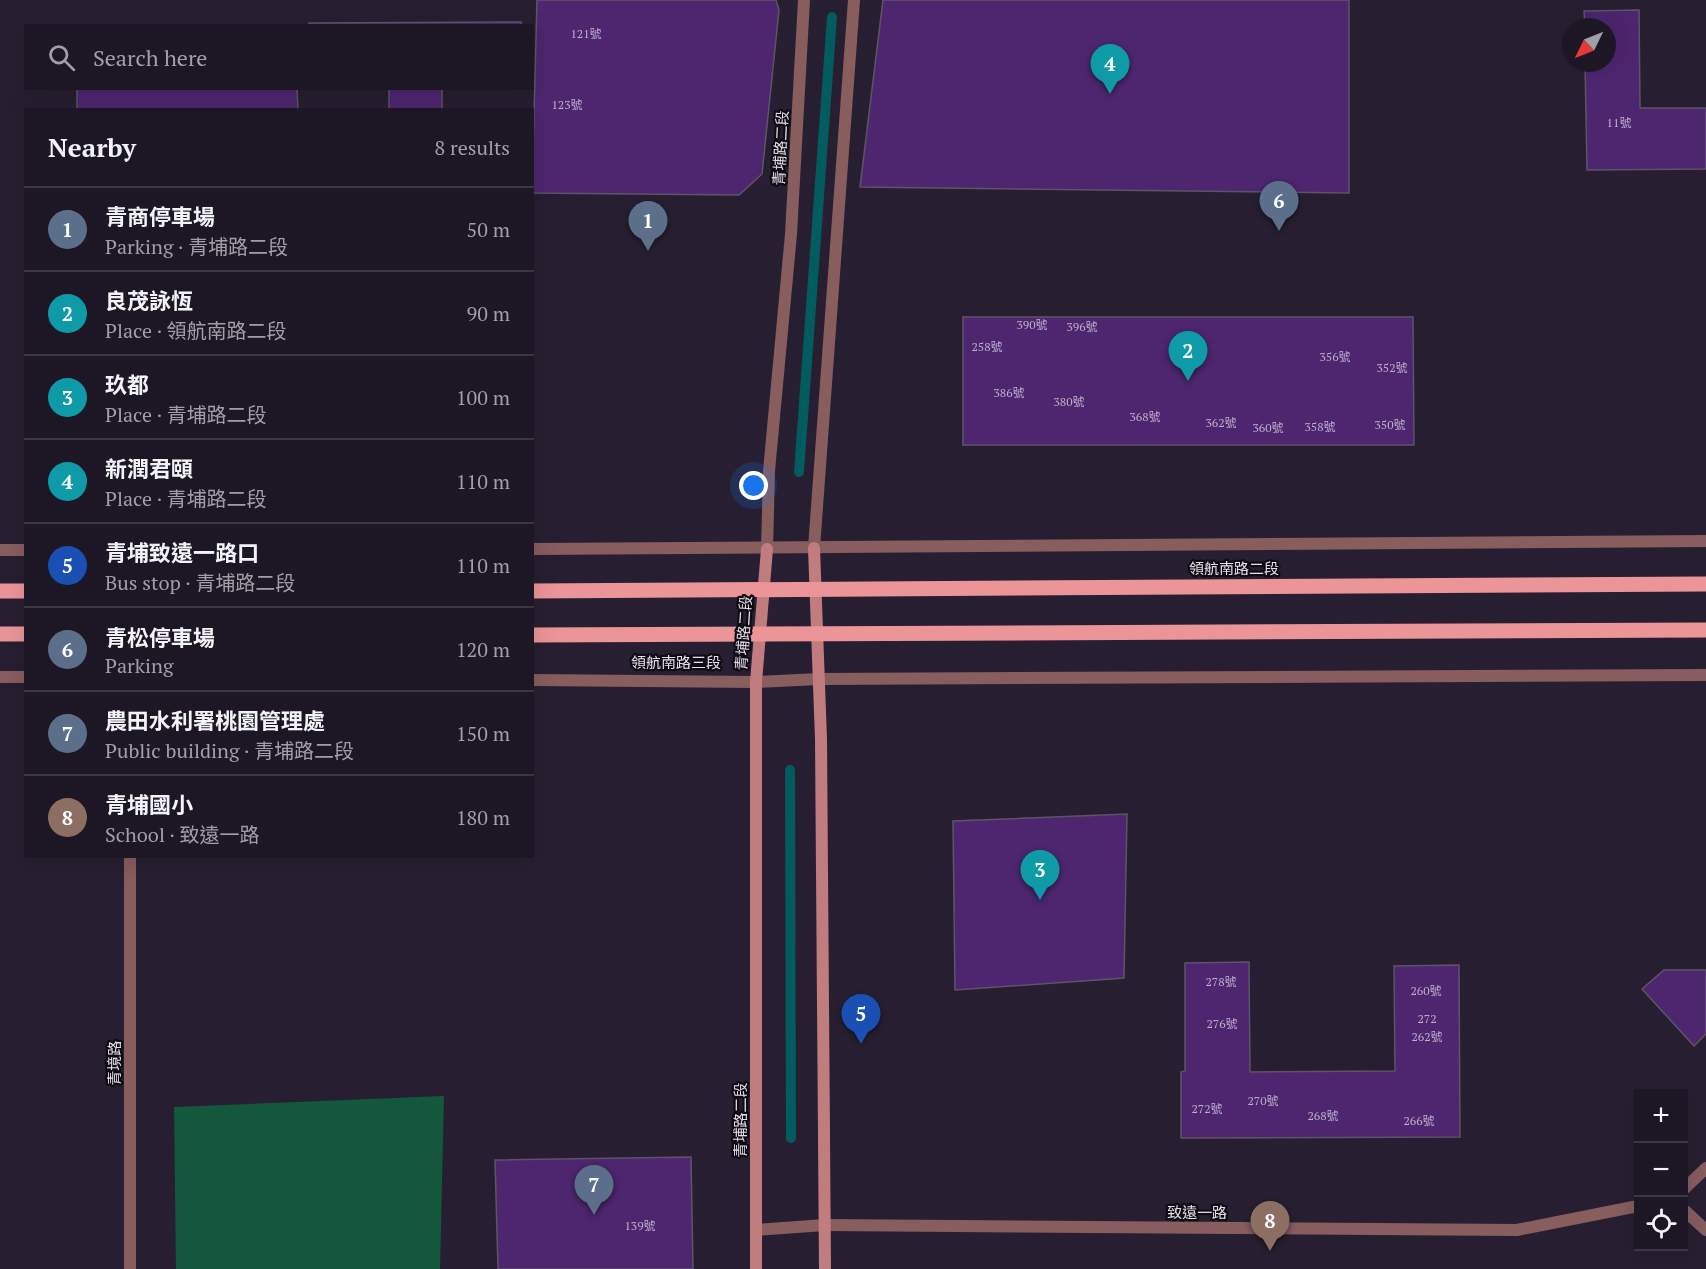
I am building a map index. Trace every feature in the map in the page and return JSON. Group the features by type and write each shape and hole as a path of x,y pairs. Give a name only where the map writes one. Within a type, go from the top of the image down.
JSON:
{"main road":[{"path":"814,548 819,680 825,1269"},
{"name":"青埔路二段","path":"756,1269 756,682 766,549"},
{"name":"領航南路二段","path":"762,591 1706,585"},
{"path":"0,591 24,591"},
{"path":"534,591 762,591"},
{"path":"817,633 1706,630"},
{"name":"領航南路三段","path":"534,635 817,633"},
{"path":"0,634 24,634"}],"street":[{"name":"青埔路二段","path":"766,549 769,471 791,234 804,0"},
{"path":"534,549 814,548 854,0"},
{"name":"領航南路二段","path":"814,548 1706,541"},
{"path":"0,550 24,550"},
{"path":"819,680 1706,675"},
{"path":"0,677 24,677"},
{"name":"領航南路三段","path":"534,680 756,682 819,680"},
{"name":"青境路","path":"130,858 130,1269"},
{"path":"1688,1184 1706,1168"},
{"name":"致遠一路","path":"756,1230 825,1225 1517,1230 1634,1207"},
{"path":"1688,1214 1706,1230"}],"green space":[{"path":"444,1096 440,1269 176,1269 174,1107"}],"building":[{"path":"537,0 776,0 779,10 762,174 739,195 534,193"},
{"path":"883,0 1349,0 1349,193 860,187"},
{"path":"1639,10 1640,108 1706,108 1706,169 1587,170 1585,72 1616,72 1616,18 1584,18 1584,11"},
{"path":"521,22 521,24 309,24"},
{"path":"77,90 297,90 298,108 77,108"},
{"path":"389,90 442,90 442,108 389,108"},
{"path":"963,317 1413,317 1414,445 963,445"},
{"path":"1127,814 1124,978 955,990 953,821"},
{"path":"1249,962 1250,1072 1395,1071 1394,966 1459,965 1460,1137 1181,1138 1181,1072 1185,1071 1185,963"},
{"path":"1664,970 1706,970 1706,1034 1694,1046 1642,989"},
{"path":"691,1157 693,1269 498,1269 495,1160"}],"waterway":[{"path":"799,472 832,17"},
{"path":"790,770 791,1138"}],"place":[{"name":"新潤君頤","path":"1110,94"},
{"name":"青松停車場","path":"1279,231"},
{"name":"青商停車場","path":"648,251"},
{"name":"良茂詠恆","path":"1188,381"},
{"name":"玖都","path":"1040,900"},
{"name":"青埔致遠一路口","path":"861,1044"},
{"name":"農田水利署桃園管理處","path":"594,1215"},
{"name":"青埔國小","path":"1270,1251"}]}
